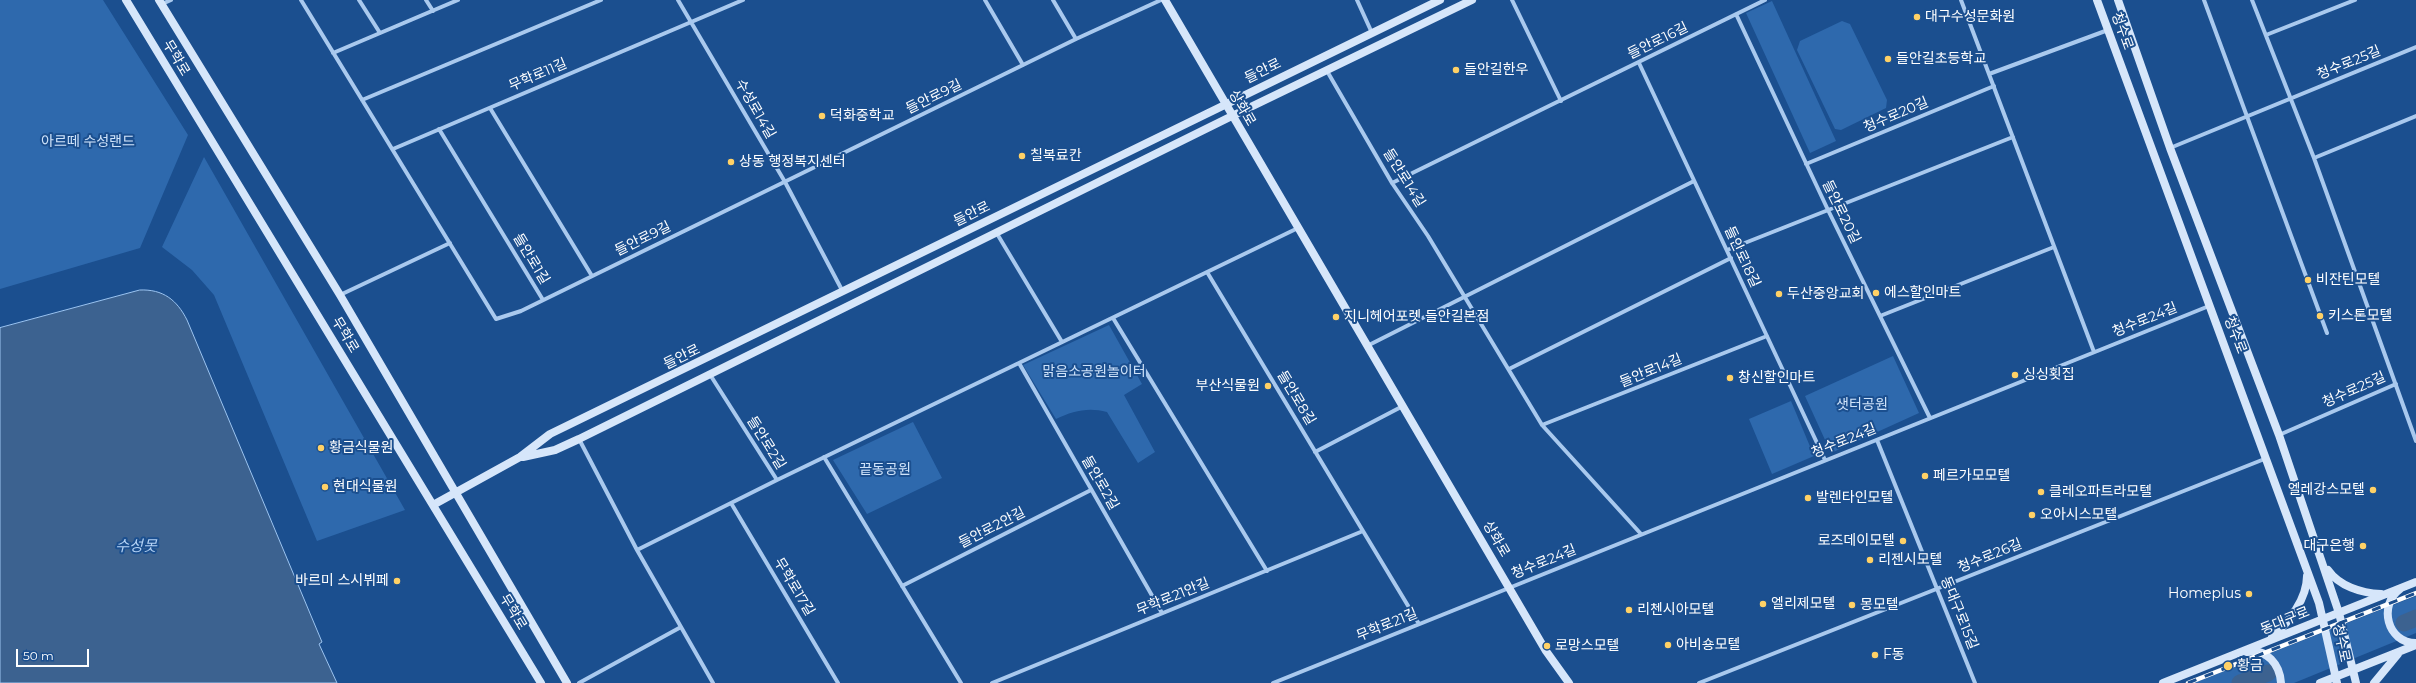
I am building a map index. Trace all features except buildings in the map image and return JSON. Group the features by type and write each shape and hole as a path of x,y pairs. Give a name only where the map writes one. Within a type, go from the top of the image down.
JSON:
{"main road":[{"name":"무학로","path":"126,0 541,683"},
{"name":"상화로","path":"1165,0 1509,588 1546,650 1569,683"},
{"name":"들안로","path":"433,505 520,457 550,434 1440,0"},
{"name":"들안로","path":"520,457 555,450 579,439 709,373 1326,70 1472,0"},
{"name":"청수로","path":"2097,0 2209,306 2267,458 2323,619 2336,680"},
{"name":"청수로","path":"2118,0 2170,148 2279,435 2339,613 2356,683"},
{"name":"무학로","path":"160,2 340,295 568,683"},
{"path":"2322,562 2332,576 2340,582 2357,590 2381,594"},
{"path":"2262,643 2279,631 2292,615 2305,588 2307,573"},
{"path":"2413,583 2402,587 2393,596 2388,606 2387,615 2388,623 2398,636 2416,644"},
{"name":"동대구로","path":"2163,683 2339,613 2381,594 2413,583"},
{"path":"2320,683 2336,680 2416,644"},
{"path":"2374,683 2387,665 2402,651"},
{"path":"2241,653 2256,652 2270,657 2276,664 2281,674 2281,683"}],"street":[{"name":"무학로","path":"160,2 171,0"},
{"path":"301,0 450,243 340,295"},
{"path":"359,0 380,33"},
{"path":"426,0 433,11"},
{"path":"333,53 458,0"},
{"path":"362,100 601,0"},
{"name":"수성로14길","path":"678,0 785,182 843,292"},
{"path":"691,22 743,0"},
{"path":"985,0 1023,65"},
{"path":"1053,0 1076,39 1162,0"},
{"path":"1356,0 1372,33"},
{"path":"1512,0 1561,101"},
{"name":"들안로16길","path":"1392,183 1765,0"},
{"path":"1961,0 2094,352"},
{"path":"2204,0 2327,333"},
{"name":"청수로25길","path":"2252,0 2314,158 2396,384 2279,435"},
{"path":"2266,35 2356,0"},
{"name":"들안로20길","path":"1736,14 1828,210 1930,418"},
{"name":"무학로11길","path":"393,149 691,22"},
{"path":"1989,74 2108,30"},
{"name":"들안로9길","path":"543,300 1076,39"},
{"name":"청수로25길","path":"2291,99 2416,47"},
{"name":"들안로18길","path":"1639,63 1826,460"},
{"name":"들안로14길","path":"1326,70 1392,183 1465,296 1542,425 1642,534"},
{"name":"청수로20길","path":"1806,164 1994,86"},
{"path":"2170,148 2291,99"},
{"path":"490,108 592,276"},
{"path":"2314,158 2416,116"},
{"name":"들안로1길","path":"439,130 543,300 521,311 496,320 450,243"},
{"path":"1727,250 2013,137"},
{"path":"1367,346 1694,181"},
{"path":"996,232 1062,342 1298,228"},
{"path":"1880,316 2054,247"},
{"path":"1509,369 1731,258"},
{"name":"들안로8길","path":"1207,272 1419,624"},
{"name":"청수로24길","path":"1509,588 2209,306"},
{"path":"1113,318 1267,571"},
{"name":"들안로14길","path":"1542,425 1767,336"},
{"name":"들안로2길","path":"709,373 776,480 1062,342"},
{"name":"들안로2길","path":"1019,363 1162,613"},
{"path":"2396,384 2416,440"},
{"path":"1315,452 1402,406"},
{"path":"579,439 637,550 713,683"},
{"name":"동대구로15길","path":"1877,440 1975,683"},
{"path":"824,458 961,683"},
{"name":"청수로26길","path":"1699,683 2267,458"},
{"path":"637,550 776,480"},
{"name":"들안로2안길","path":"902,586 1091,490"},
{"name":"무학로17길","path":"731,503 838,683"},
{"name":"무학로21안길","path":"992,683 1363,531"},
{"name":"무학로21길","path":"1273,683 1509,588"},
{"path":"579,683 681,627"}],"green space":[{"name":"아르떼 수성랜드","path":"0,0 103,0 188,135 140,248 0,289"},
{"path":"1772,1 1836,141 1810,153 1746,13"},
{"path":"1842,21 1850,24 1887,100 1886,108 1841,130 1835,129 1797,50 1800,41"},
{"path":"204,157 405,510 317,541 214,295 192,270 162,247"},
{"name":"맑음소공원놀이터","path":"1109,325 1142,384 1124,395 1155,452 1138,463 1107,412 1087,410 1068,414 1056,419 1023,365"},
{"name":"샛터공원","path":"1893,356 1919,413 1831,453 1805,396"},
{"path":"1791,401 1814,456 1772,474 1749,419"},
{"name":"끝동공원","path":"913,422 942,478 867,514 833,460"},
{"path":"2416,596 2416,633 2294,683 2194,683"}],"water":[{"name":"수성못","path":"140,290 156,291 168,297 179,307 187,320 322,642 319,644 337,683 0,683 0,328"}],"waterway":[{"path":"2404,623 2416,618"},
{"path":"2240,683 2268,673"}],"railway":[{"path":"2188,683 2416,593"}],"place":[{"name":"대구수성문화원","path":"1917,17"},
{"name":"들안길초등학교","path":"1888,59"},
{"name":"들안길한우","path":"1456,70"},
{"name":"덕화중학교","path":"822,116"},
{"name":"칠복료칸","path":"1022,156"},
{"name":"상동 행정복지센터","path":"731,162"},
{"name":"비잔틴모텔","path":"2308,280"},
{"name":"에스할인마트","path":"1876,293"},
{"name":"두산중앙교회","path":"1779,294"},
{"name":"키스톤모텔","path":"2320,316"},
{"name":"지니헤어포렛 들안길본점","path":"1336,317"},
{"name":"싱싱횟집","path":"2015,375"},
{"name":"창신할인마트","path":"1730,378"},
{"name":"부산식물원","path":"1268,386"},
{"name":"황금식물원","path":"321,448"},
{"name":"페르가모모텔","path":"1925,476"},
{"name":"현대식물원","path":"325,487"},
{"name":"엘레강스모텔","path":"2373,490"},
{"name":"클레오파트라모텔","path":"2041,492"},
{"name":"발렌타인모텔","path":"1808,498"},
{"name":"오아시스모텔","path":"2032,515"},
{"name":"로즈데이모텔","path":"1903,541"},
{"name":"대구은행","path":"2363,546"},
{"name":"리젠시모텔","path":"1870,560"},
{"name":"바르미 스시뷔페","path":"397,581"},
{"name":"Homeplus","path":"2249,594"},
{"name":"엘리제모텔","path":"1763,604"},
{"name":"몽모텔","path":"1852,605"},
{"name":"리첸시아모텔","path":"1629,610"},
{"name":"아비숑모텔","path":"1668,645"},
{"name":"로망스모텔","path":"1547,646"},
{"name":"F동","path":"1875,655"},
{"name":"황금","path":"2228,666"}]}
